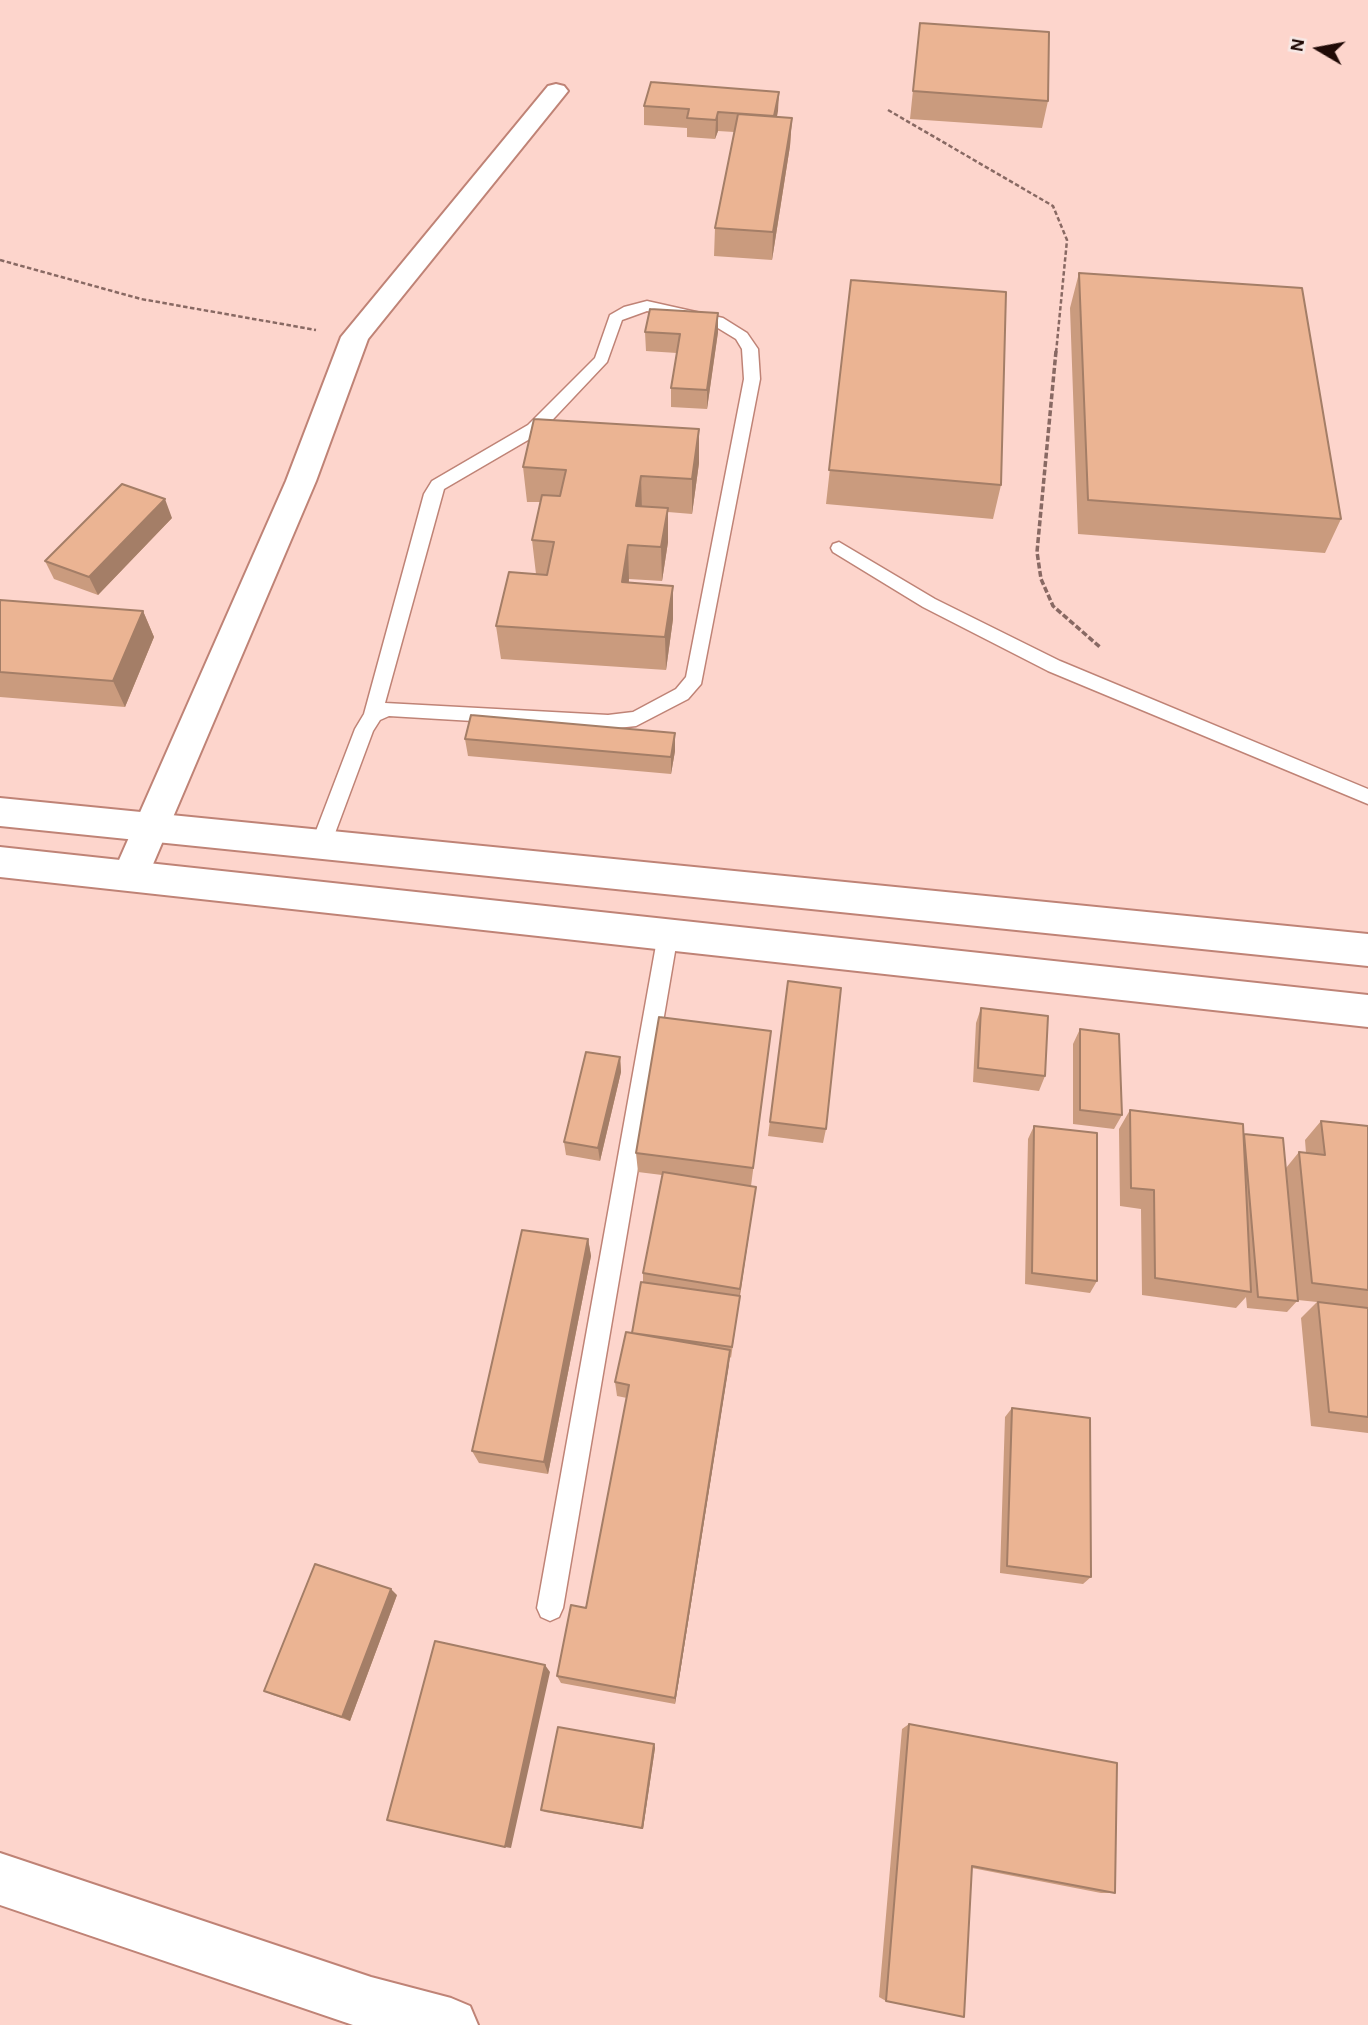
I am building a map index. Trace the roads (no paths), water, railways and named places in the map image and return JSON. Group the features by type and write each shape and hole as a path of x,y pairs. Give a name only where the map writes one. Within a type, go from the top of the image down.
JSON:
{"street":[{"path":"130,876 301,481 355,337 556,91"},
{"path":"0,812 1368,950"},
{"path":"0,862 1368,1011"},
{"path":"0,1878 371,2004 451,2025"}],"lane":[{"path":"321,844 364,729 373,715 432,494 438,485 534,429 602,359 615,318 629,310 647,306 718,321 742,336 750,349 752,379 695,679 682,694 636,719 608,722 388,709 373,715"},
{"path":"839,548 929,603 1054,666 1368,797"},
{"path":"550,1608 668,934"}]}
